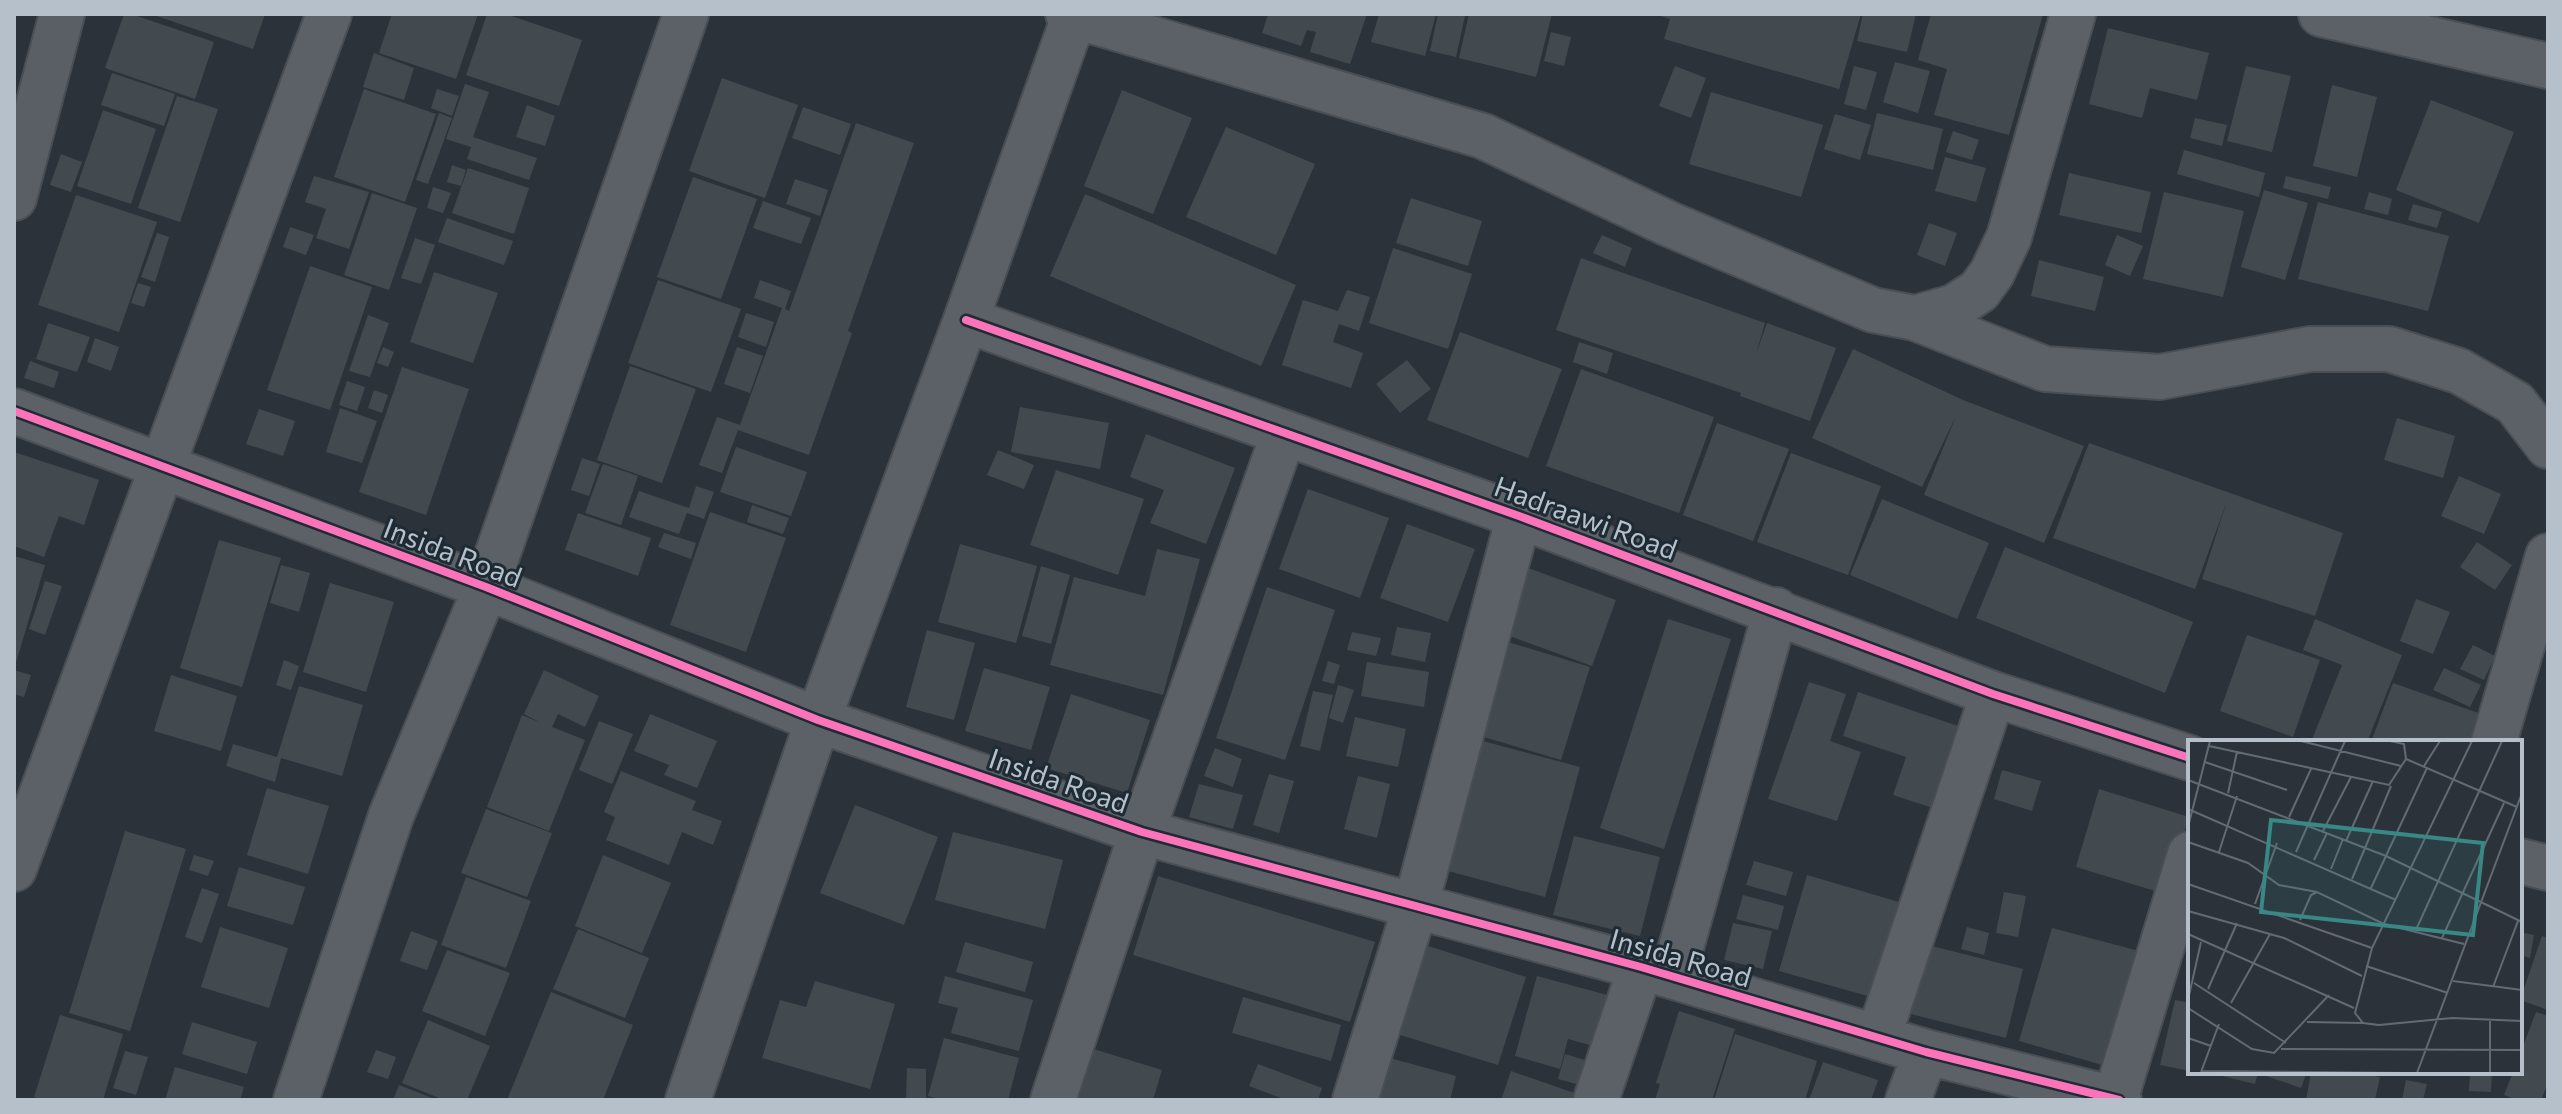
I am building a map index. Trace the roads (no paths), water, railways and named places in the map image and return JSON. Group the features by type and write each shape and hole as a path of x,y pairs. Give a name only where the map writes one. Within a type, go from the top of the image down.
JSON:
{"street":[{"path":"14,198 62,14"},
{"path":"14,869 329,14"},
{"path":"296,1100 391,816 486,587 686,14"},
{"path":"1068,14 1483,136 1669,224 1873,310 1915,318 2045,369 2160,377 2310,349 2389,349 2459,371 2515,403 2548,446"},
{"path":"688,1100 818,720 1075,14"},
{"path":"1915,318 1954,307 1979,291 1992,273 2009,237 2073,14"},
{"path":"2321,14 2548,66"},
{"name":"Hadraawi Road","path":"966,320 1519,516 1993,694 2188,757"},
{"name":"Insida Road","path":"14,411 486,587 818,720 1142,832 1657,972 1926,1052 2116,1100"},
{"path":"1053,1100 1142,832 1284,433"},
{"path":"1355,1100 1415,908 1519,516"},
{"path":"2495,740 2548,556"},
{"path":"1596,1100 1657,972 1776,610"},
{"path":"1878,1038 1993,694"},
{"path":"2116,1100 2188,861"},
{"path":"2522,862 2548,868"},
{"path":"1908,1100 1926,1052"}]}
